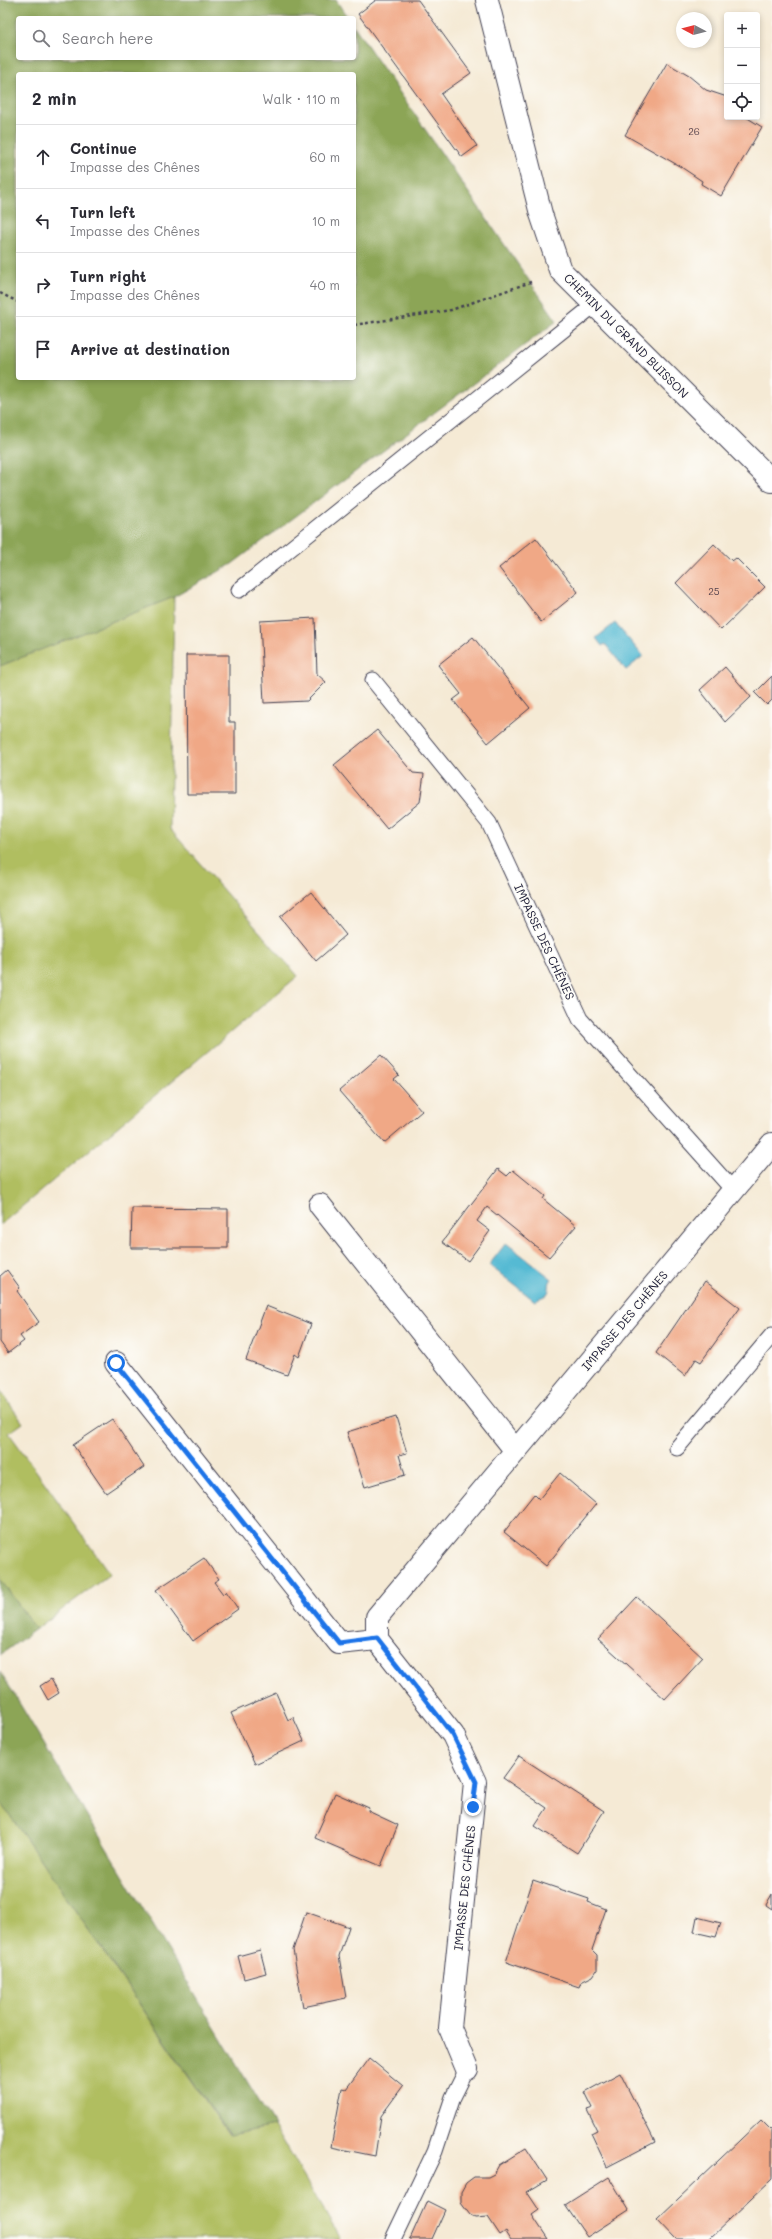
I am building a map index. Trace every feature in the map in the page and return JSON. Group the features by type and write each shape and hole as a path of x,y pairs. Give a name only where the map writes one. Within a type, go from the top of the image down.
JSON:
{"street":[{"name":"CHEMIN DU GRAND BUISSON","path":"487,0 541,214 560,270 593,306 772,481"},
{"name":"IMPASSE DES CHÊNES","path":"467,2069 450,2028 476,1782 453,1735 377,1638 377,1617 772,1144"},
{"path":"320,1204 516,1451"},
{"path":"116,1363 339,1643 377,1638"}],"lane":[{"path":"239,590 593,306"},
{"name":"IMPASSE DES CHÊNES","path":"373,680 489,823 580,1019 734,1191"},
{"path":"677,1448 772,1335"},
{"path":"393,2239 435,2151 453,2097 467,2069"}],"path":[{"path":"356,326 451,310 560,270"},
{"path":"0,293 16,301"}],"green space":[{"path":"0,0 336,0 347,16 16,16 16,60 356,60 356,29 557,321 232,564 174,597 0,666"},
{"path":"174,597 170,829 298,976 0,1225 0,666"},
{"path":"0,1390 23,1423 9,1433 110,1574 36,1629 0,1579"},
{"path":"0,1579 36,1629 0,1655"},
{"path":"0,1671 274,2126 230,2135 0,1801"},
{"path":"0,1801 229,2135 274,2126 340,2239 0,2239"}],"water":[{"path":"615,623 643,656 626,670 605,644 602,646 596,638"},
{"path":"506,1243 552,1279 550,1282 549,1291 545,1295 535,1301 489,1265"}],"building":[{"path":"376,0 418,0 471,73 441,94 477,146 462,157 358,14"},
{"path":"667,63 689,76 706,90 724,96 724,120 751,120 762,127 721,196 701,184 702,181 681,167 625,135"},
{"path":"536,538 578,592 541,622 499,568"},
{"path":"714,544 732,561 736,558 765,587 721,630 676,583"},
{"path":"315,618 317,674 326,682 307,701 264,703 260,621"},
{"path":"473,637 530,708 488,743 453,700 461,694 438,665"},
{"path":"186,655 229,655 229,722 235,722 235,794 187,794"},
{"path":"725,667 751,697 725,722 700,690"},
{"path":"772,676 772,700 767,705 755,693"},
{"path":"377,730 413,773 424,774 420,802 387,829 334,765"},
{"path":"311,892 346,935 316,961 280,917"},
{"path":"381,1055 399,1075 394,1079 422,1111 384,1143 339,1091"},
{"path":"498,1169 507,1176 513,1170 545,1196 543,1199 576,1226 549,1257 487,1207 477,1221 490,1231 468,1261 442,1242"},
{"path":"132,1208 228,1209 228,1248 131,1248"},
{"path":"7,1270 20,1288 17,1291 39,1322 20,1336 24,1341 8,1353 0,1342 0,1276"},
{"path":"705,1281 740,1308 701,1362 696,1359 685,1376 656,1353"},
{"path":"266,1306 311,1324 299,1357 295,1354 287,1375 246,1360"},
{"path":"396,1417 407,1453 399,1455 405,1475 365,1487 347,1432"},
{"path":"112,1419 144,1467 106,1493 73,1445"},
{"path":"560,1473 596,1504 546,1566 504,1532 534,1494 539,1499"},
{"path":"204,1558 219,1579 214,1582 223,1594 226,1591 238,1609 193,1641 156,1590"},
{"path":"637,1597 703,1658 665,1699 598,1639"},
{"path":"51,1679 59,1693 48,1700 40,1686"},
{"path":"276,1693 288,1720 293,1717 304,1741 255,1764 231,1713"},
{"path":"519,1756 604,1811 577,1853 535,1826 547,1808 503,1778"},
{"path":"335,1793 369,1808 368,1811 398,1825 381,1866 315,1838"},
{"path":"533,1880 589,1899 588,1902 606,1909 592,1950 597,1955 597,1970 593,1976 581,1982 579,1987 506,1962"},
{"path":"772,1894 772,1909 766,1905"},
{"path":"306,1912 349,1927 339,1956 346,1998 303,2007 293,1950"},
{"path":"697,1917 721,1923 716,1937 694,1932"},
{"path":"260,1950 266,1973 244,1979 238,1956"},
{"path":"369,2058 403,2086 381,2116 375,2156 331,2147 342,2088 346,2089"},
{"path":"620,2073 655,2142 607,2167 591,2133 597,2130 587,2110 593,2108 585,2092"},
{"path":"761,2120 772,2131 772,2179 709,2239 676,2239 657,2219"},
{"path":"526,2148 547,2180 527,2192 539,2210 532,2215 548,2239 511,2239 506,2231 500,2235 488,2217 476,2218 470,2215 461,2203 461,2192 466,2183 474,2177 488,2177 494,2174 499,2165"},
{"path":"609,2177 629,2210 587,2237 565,2205"},
{"path":"427,2201 445,2210 432,2239 410,2239"}],"route":[{"path":"116,1363 339,1643 377,1638 453,1735 476,1782 473,1807"}]}
